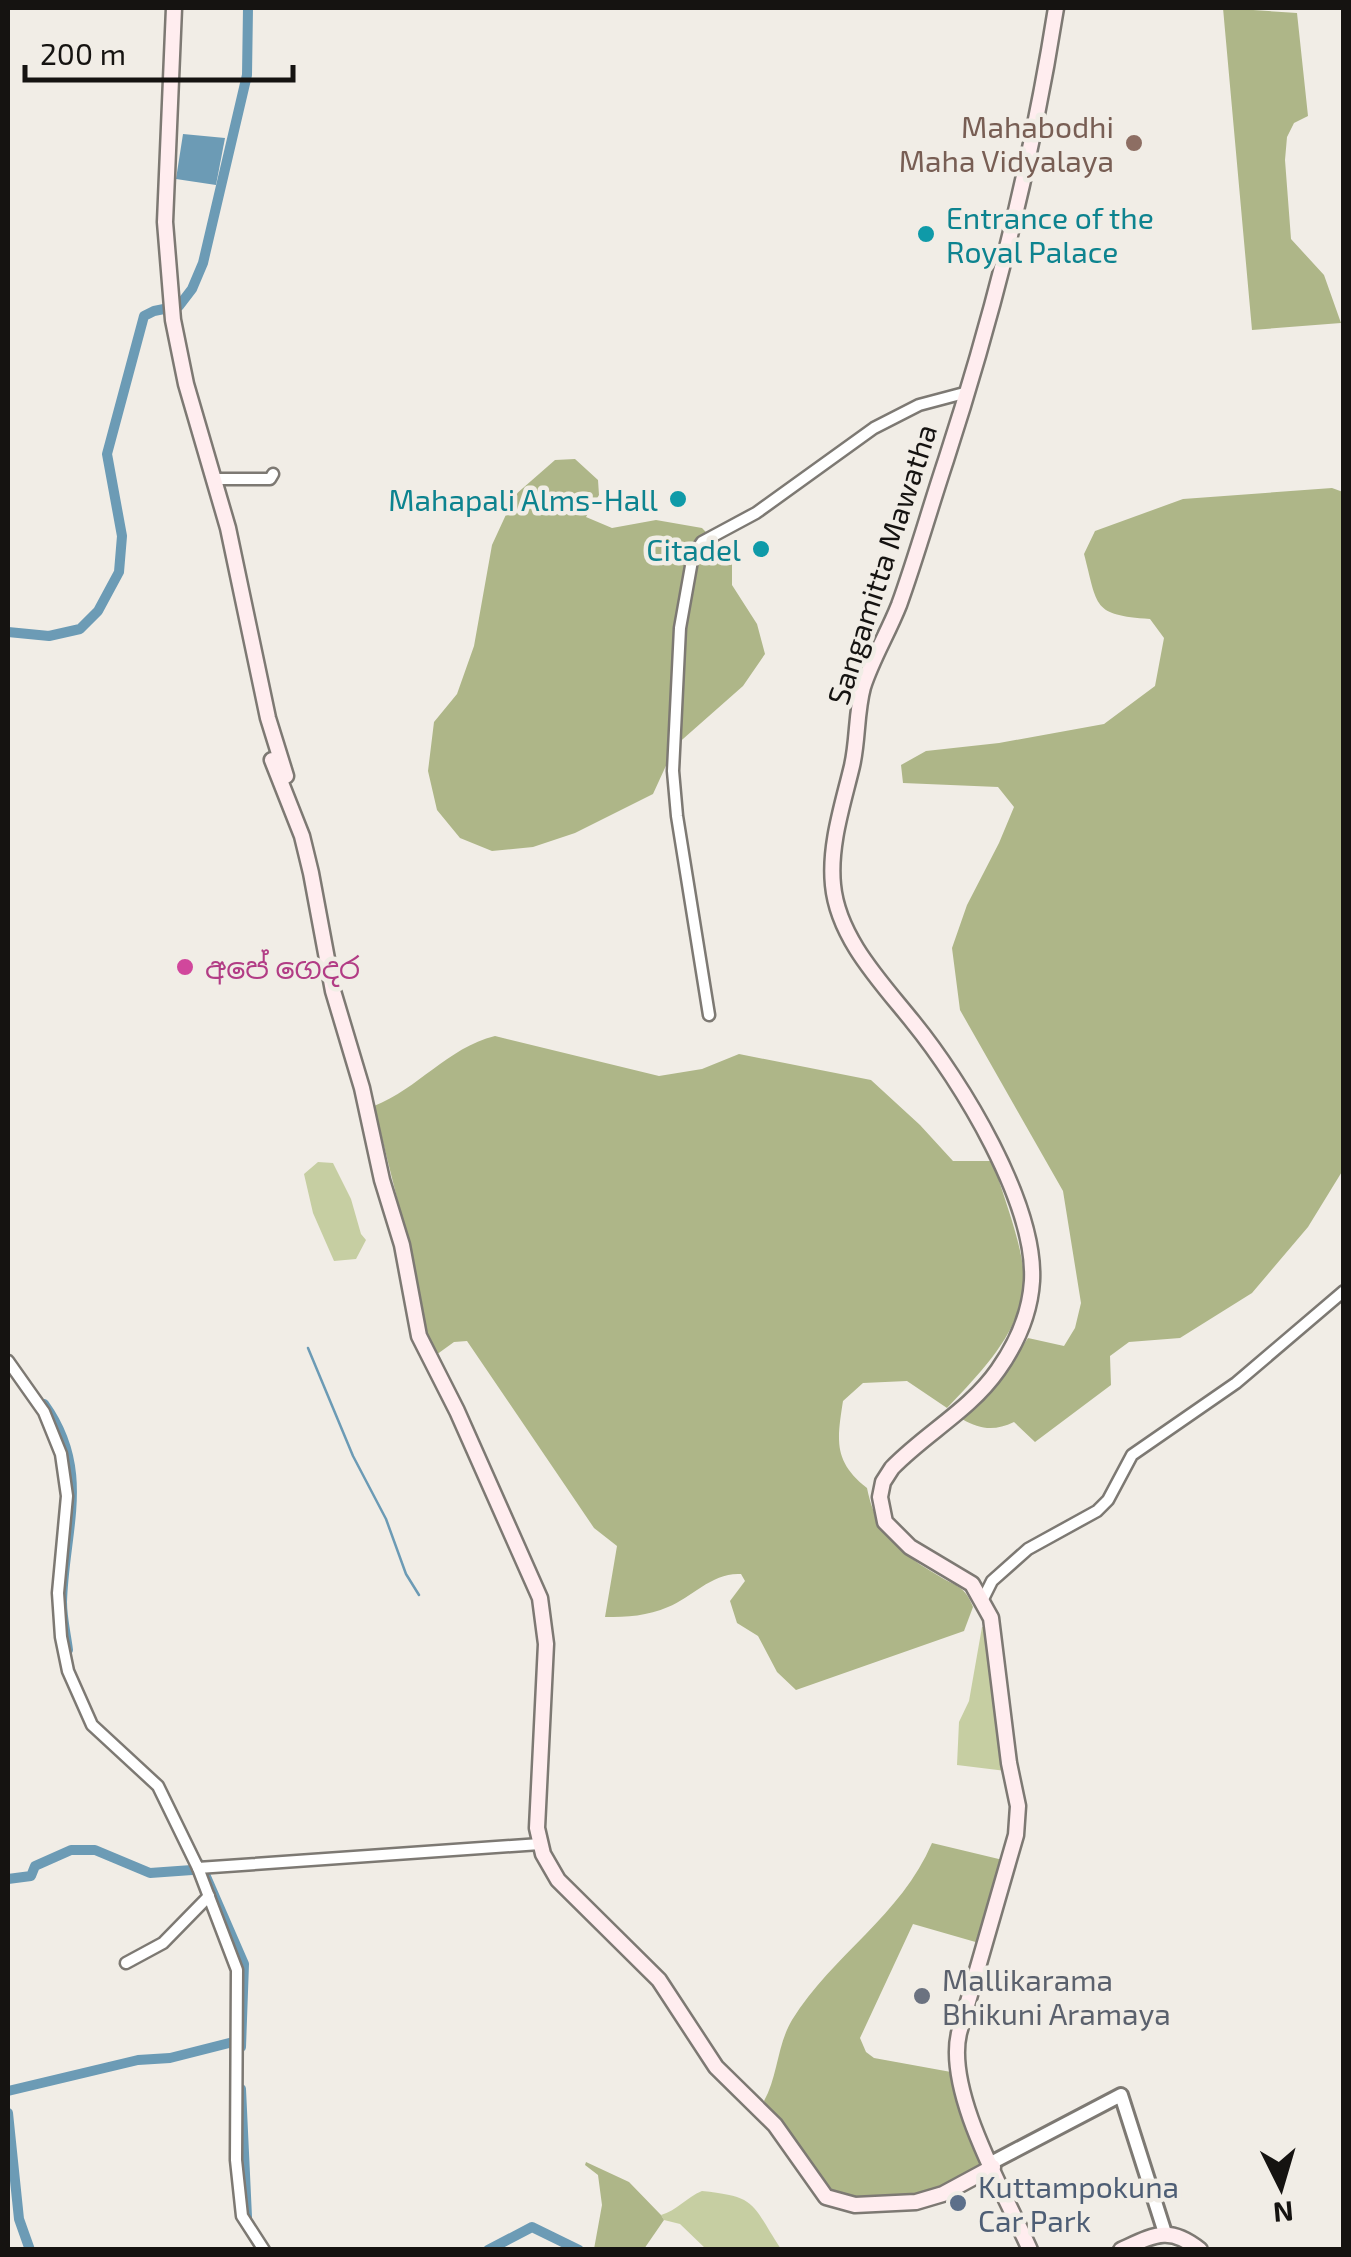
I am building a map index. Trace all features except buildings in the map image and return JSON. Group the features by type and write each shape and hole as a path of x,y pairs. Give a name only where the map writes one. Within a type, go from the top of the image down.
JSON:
{"main road":[{"path":"174,8 165,184 173,320 186,384 216,479 268,718 286,776 272,760 306,854 333,990 402,1245 416,1326 540,1598 546,1644 538,1817 540,1844 547,1864 558,1880 658,1980 716,2067 775,2125 826,2197 855,2206 916,2202 944,2194 992,2165"},
{"name":"Sangamitta Mawatha","path":"983,1600 967,1580 910,1547 893,1532 883,1516 880,1497 892,1468 972,1400 1016,1342 1030,1299 1029,1246 996,1154 950,1072 861,953 840,914 833,884 834,851 862,693 900,601 968,392 1020,196 1056,8"},
{"path":"983,1600 995,1638 1018,1821 956,2056 959,2086 1030,2250"},
{"path":"1120,2250 1164,2233 1183,2237 1200,2250"}],"street":[{"path":"709,1015 673,771 680,628 693,555 702,542 756,513 874,428 920,405 968,392"},
{"path":"216,479 270,478 272,474"},
{"path":"983,1600 992,1581 1006,1566 1028,1549 1097,1511 1108,1500 1132,1455 1236,1383 1344,1290"},
{"path":"8,1361 44,1412 61,1454 67,1496 58,1593 68,1671 92,1724 158,1786 198,1868 237,1970 236,2160 242,2216 264,2250"},
{"path":"198,1868 540,1844"},
{"path":"126,1963 163,1943 209,1896"},
{"path":"992,2165 1122,2094 1164,2233"}],"green space":[{"path":"1223,8 1297,13 1308,116 1294,123 1287,137 1291,239 1324,275 1341,323 1252,330"},
{"path":"575,459 598,480 599,495 586,517 612,528 656,520 702,528 732,559 732,585 757,624 765,654 743,686 675,746 653,794 575,833 533,847 492,851 460,838 437,810 428,771 434,722 457,694 474,646 492,545 515,495 555,460"},
{"path":"1332,488 1343,492 1343,1170 1308,1227 1252,1293 1180,1338 1129,1342 1110,1356 1111,1385 1035,1442 1014,1422 994,1428 975,1425 962,1419 1000,1379 1028,1338 1064,1346 1075,1328 1081,1303 1063,1191 960,1010 952,948 967,905 1014,807 998,787 903,783 901,765 926,751 999,743 1104,724 1155,686 1164,638 1150,619 1117,615 1100,605 1084,554 1095,531 1183,499"},
{"path":"495,1036 659,1076 702,1069 739,1054 871,1080 953,1161 993,1161 1023,1267 1019,1307 1001,1345 947,1408 907,1381 863,1383 843,1401 839,1427 843,1459 867,1488 877,1518 892,1541 967,1595 973,1607 964,1631 796,1690 777,1672 758,1636 737,1623 730,1601 745,1581 741,1574 712,1581 660,1610 605,1617 617,1546 594,1528 467,1341 454,1342 436,1355 424,1336 409,1246 374,1106 405,1090 462,1050"},
{"path":"318,1162 333,1163 351,1199 366,1240 356,1259 334,1261 313,1213 304,1174"},
{"path":"988,1626 1006,1771 957,1765 959,1722 969,1701 982,1627"},
{"path":"932,1843 1003,1860 979,1943 913,1924 860,2038 866,2052 874,2058 951,2072 970,2139 983,2164 910,2196 829,2194 764,2101 792,2020 827,1975 903,1892"},
{"path":"586,2162 629,2182 661,2215 664,2220 644,2249 594,2249 602,2205 598,2175"},
{"path":"702,2191 734,2196 752,2205 781,2249 706,2249 680,2224 664,2220 661,2215"}],"water":[{"path":"183,134 225,138 216,185 176,179"}],"waterway":[{"path":"8,632 49,636 80,629 98,611 119,572 122,536 107,454 144,316 179,306 192,289 203,263 247,75 248,8"},
{"path":"308,1348 353,1456 386,1519 406,1574 419,1595"},
{"path":"44,1404 59,1429 71,1477 62,1602 68,1650"},
{"path":"8,1879 31,1876 35,1866 71,1850 95,1850 150,1873 192,1870 200,1864"},
{"path":"204,1872 244,1964 241,2047"},
{"path":"8,2091 241,2040"},
{"path":"241,2089 247,2217"},
{"path":"8,2113 19,2219 30,2250"},
{"path":"488,2250 532,2227 579,2250"}],"place":[{"name":"Mahabodhi Maha Vidyalaya","path":"1134,143"},
{"name":"Entrance of the Royal Palace","path":"926,234"},
{"name":"Mahapali Alms-Hall","path":"678,499"},
{"name":"Citadel","path":"761,549"},
{"name":"අපේ ගෙදර","path":"185,967"},
{"name":"Mallikarama Bhikuni Aramaya","path":"922,1996"},
{"name":"Kuttampokuna Car Park","path":"958,2203"}]}
